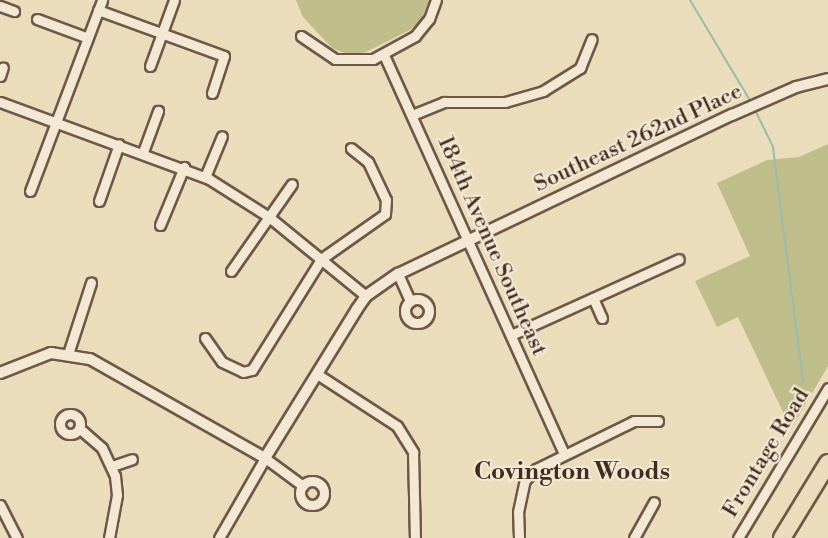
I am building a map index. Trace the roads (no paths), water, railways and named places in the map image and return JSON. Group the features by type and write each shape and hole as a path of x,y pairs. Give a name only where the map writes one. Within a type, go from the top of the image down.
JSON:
{"highway":[{"path":"782,538 827,472"},
{"path":"796,538 827,472"}],"street":[{"path":"30,190 102,0"},
{"path":"150,66 174,0"},
{"path":"301,36 324,53 344,62 384,55 423,27 436,0"},
{"path":"0,6 14,11"},
{"path":"98,10 224,56 212,93"},
{"path":"37,19 88,38"},
{"path":"412,115 444,102 505,102 550,88 580,68 592,39"},
{"name":"184th Avenue Southeast","path":"384,55 564,453"},
{"name":"Southeast 262nd Place","path":"366,296 398,274 731,115 796,87 828,79"},
{"path":"0,102 143,152 205,177 269,217 366,296 265,458 219,538"},
{"path":"143,152 158,111"},
{"path":"205,177 222,136"},
{"path":"99,201 119,144"},
{"path":"205,338 222,362 248,372 255,367 321,259 382,217 387,207 368,162 351,148"},
{"path":"160,225 184,167"},
{"path":"231,271 292,184"},
{"path":"511,335 679,259"},
{"path":"398,274 410,301"},
{"path":"68,354 91,283"},
{"path":"593,298 602,318"},
{"path":"0,373 40,356 68,354 108,367 265,458 303,486"},
{"path":"317,374 398,426 413,452 415,538"},
{"name":"Frontage Road","path":"738,538 828,388"},
{"path":"519,538 518,512 525,480 536,469 564,453 634,421 658,421"},
{"path":"79,428 102,448 111,466 117,495 109,538"},
{"path":"111,466 132,459"},
{"path":"634,538 654,502"},
{"path":"0,505 17,538"}],"waterway":[{"path":"690,0 749,99"},
{"path":"756,112 773,147 803,382"}],"district":[{"name":"Covington Woods","path":"572,473"}]}
